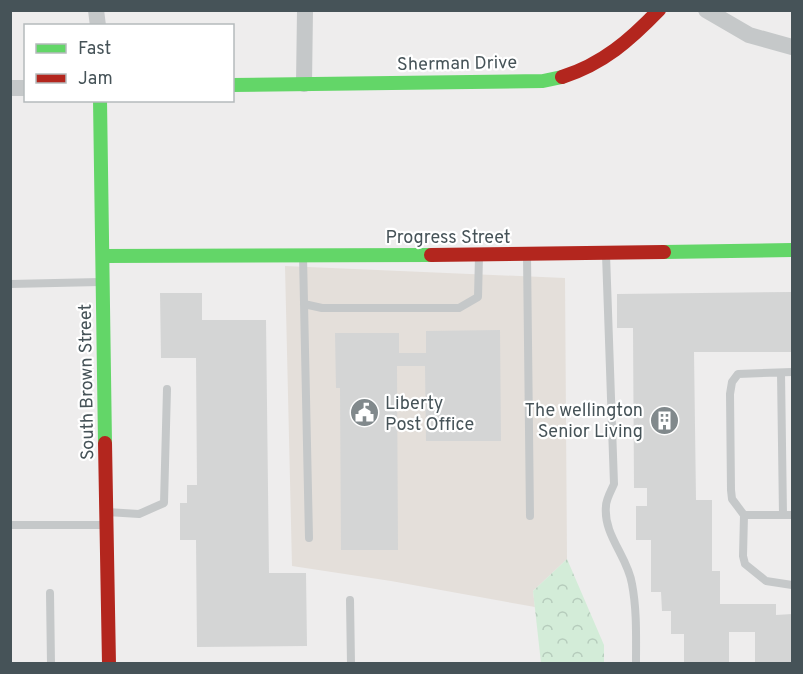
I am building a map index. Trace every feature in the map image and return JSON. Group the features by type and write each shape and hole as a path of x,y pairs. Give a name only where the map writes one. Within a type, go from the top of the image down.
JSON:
{"street":[{"path":"304,84 305,10"},
{"name":"Sherman Drive","path":"234,86 543,81 586,70 607,59 628,42 659,10"},
{"path":"706,10 749,35 792,47"},
{"name":"South Brown Street","path":"100,102 109,663"},
{"name":"Progress Street","path":"104,256 526,255 792,250"}],"lane":[{"path":"606,253 614,484 606,504 606,518 608,528 632,582 636,663"},
{"path":"304,304 322,308 459,308 478,297 479,255"},
{"path":"526,255 530,516"},
{"path":"303,256 309,538"},
{"path":"10,284 104,282"},
{"path":"792,372 738,374 732,382 730,394 731,490 732,499 744,515 743,556 745,564 766,581 792,585"},
{"path":"744,515 788,515 781,373"},
{"path":"10,525 139,514 164,503 167,389"},
{"path":"50,593 51,663"},
{"path":"350,600 351,663"}],"shaded area":[{"path":"285,266 565,278 567,559 533,591 535,607 292,566"}],"green space":[{"path":"567,559 604,645 604,663 541,663 533,591"}],"building":[{"name":"The wellington Senior Living","path":"792,292 792,352 694,352 696,500 712,500 712,571 720,571 720,604 776,604 776,615 792,614 792,664 755,664 755,632 729,632 729,664 684,664 684,634 671,634 671,611 662,611 661,592 651,592 651,540 636,540 636,506 647,506 647,488 634,488 633,328 617,328 617,294"},
{"path":"160,293 202,293 202,320 266,320 269,573 306,573 307,646 197,647 196,540 180,540 180,503 187,503 187,485 197,485 196,358 161,358"},
{"path":"500,330 501,441 426,441 425,366 397,366 398,550 341,550 340,388 336,388 335,333 399,333 399,353 426,353 426,331"}],"traffic: fast":[{"path":"234,85 543,81 562,77"},
{"path":"100,102 105,443"},
{"path":"664,252 792,250"},
{"path":"103,256 431,255"}],"traffic: jam":[{"path":"562,77 577,72 615,50 659,10"},
{"path":"431,255 664,252"},
{"path":"105,443 109,664"}],"place":[{"name":"Liberty Post Office","path":"364,413"},
{"name":"The wellington Senior Living","path":"664,420"}]}
